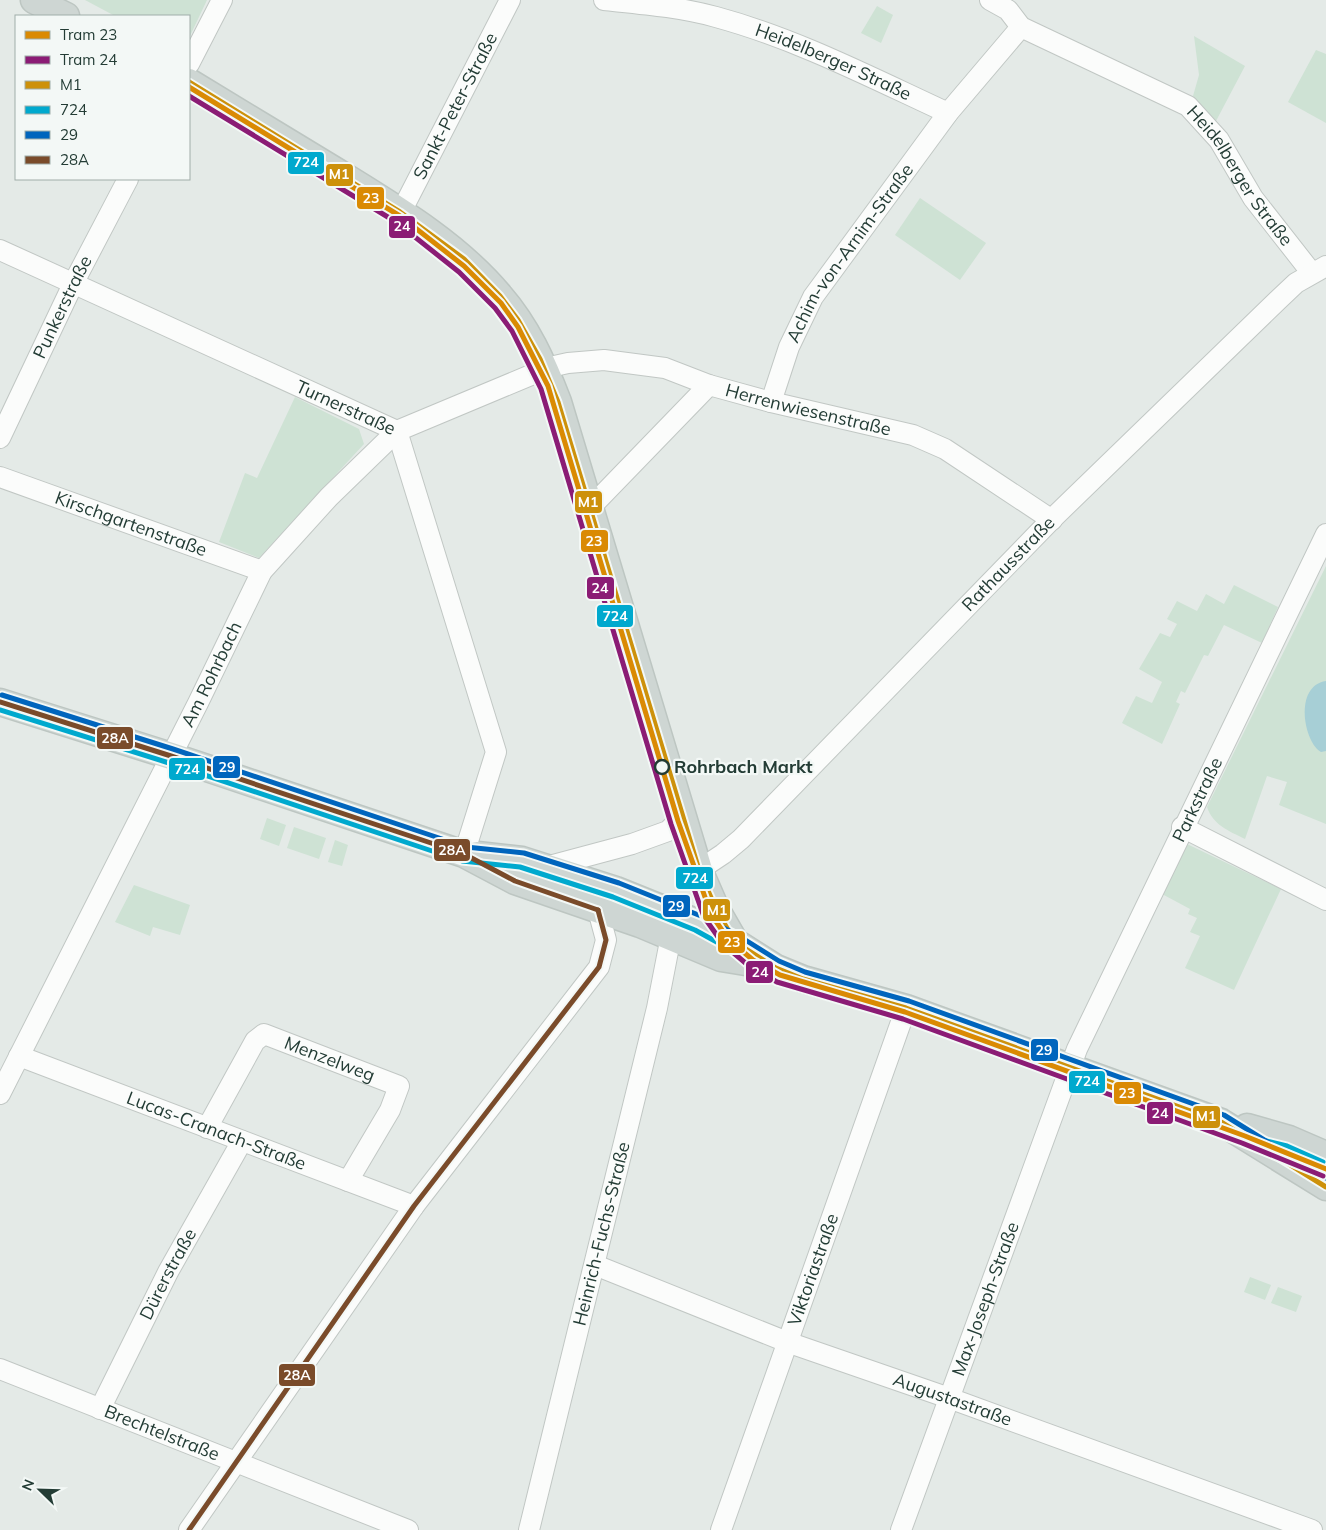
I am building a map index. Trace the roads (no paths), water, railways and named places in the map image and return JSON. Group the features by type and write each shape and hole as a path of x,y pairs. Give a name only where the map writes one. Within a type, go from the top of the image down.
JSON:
{"main road":[{"path":"34,0 64,15"},
{"path":"190,83 401,212 456,255 499,294 520,322 545,368 590,509 699,870 716,909 735,942"},
{"path":"0,702 171,756 464,854 515,881 671,936 720,958 776,968 803,978 906,1008 1221,1122 1289,1140 1326,1155"},
{"path":"464,854 522,860 666,909 735,942 776,968"},
{"path":"1221,1122 1326,1187"}],"street":[{"path":"190,62 222,0"},
{"name":"Sankt-Peter-Straße","path":"401,212 510,0"},
{"name":"Heidelberger Straße","path":"604,0 677,8 716,17 798,43 948,113"},
{"path":"990,0 1010,5"},
{"name":"Heidelberger Straße","path":"1010,5 1021,27 1188,106 1215,135 1253,198 1321,269"},
{"path":"948,113 1021,27"},
{"name":"Achim-von-Arnim-Straße","path":"771,402 789,347 813,297 948,113"},
{"name":"Punkerstraße","path":"0,438 74,282 127,180"},
{"name":"Turnerstraße","path":"0,250 74,282 398,431 496,752 464,854"},
{"name":"Rathausstraße","path":"699,870 724,854 741,839 1052,520 1261,316 1296,283 1321,269"},
{"name":"Herrenwiesenstraße","path":"545,368 568,363 604,360 665,368 709,385 771,402 913,435 945,449 1052,520"},
{"name":"Am Rohrbach","path":"0,1094 262,571 329,496 398,431 545,368"},
{"path":"590,509 709,385"},
{"name":"Kirschgartenstraße","path":"0,477 262,571"},
{"name":"Parkstraße","path":"1070,1067 1182,827 1326,534"},
{"path":"546,867 632,844 668,831 678,821 681,813"},
{"path":"1182,827 1326,900"},
{"path":"188,1530 414,1206 599,967 606,940 598,910"},
{"name":"Heinrich-Fuchs-Straße","path":"529,1530 668,962 671,936"},
{"name":"Viktoriastraße","path":"721,1530 906,1008"},
{"name":"Menzelweg","path":"207,1128 255,1041 264,1034 399,1086 390,1110 348,1181"},
{"name":"Lucas-Cranach-Straße","path":"19,1056 414,1206"},
{"name":"Max-Joseph-Straße","path":"901,1530 1070,1067"},
{"name":"Dürerstraße","path":"100,1409 168,1272 242,1141"},
{"name":"Augustastraße","path":"595,1265 787,1342 949,1398 1299,1528"},
{"name":"Brechtelstraße","path":"0,1369 235,1461 373,1524 408,1530"}],"water":[{"path":"1326,681 1326,751 1321,752 1315,747 1306,727 1305,703 1309,693 1316,685"}],"tram line":[{"name":"23","path":"190,88 400,216 464,266 501,303 518,327 548,386 678,821 711,914 728,939 753,960 780,975 905,1012 1245,1136 1326,1169"},
{"name":"24","path":"190,97 396,222 459,272 495,308 512,331 541,389 671,824 704,917 723,944 749,966 777,982 903,1019 1242,1143 1323,1176"}],"place":[{"name":"Rohrbach Markt","path":"662,767"}]}
